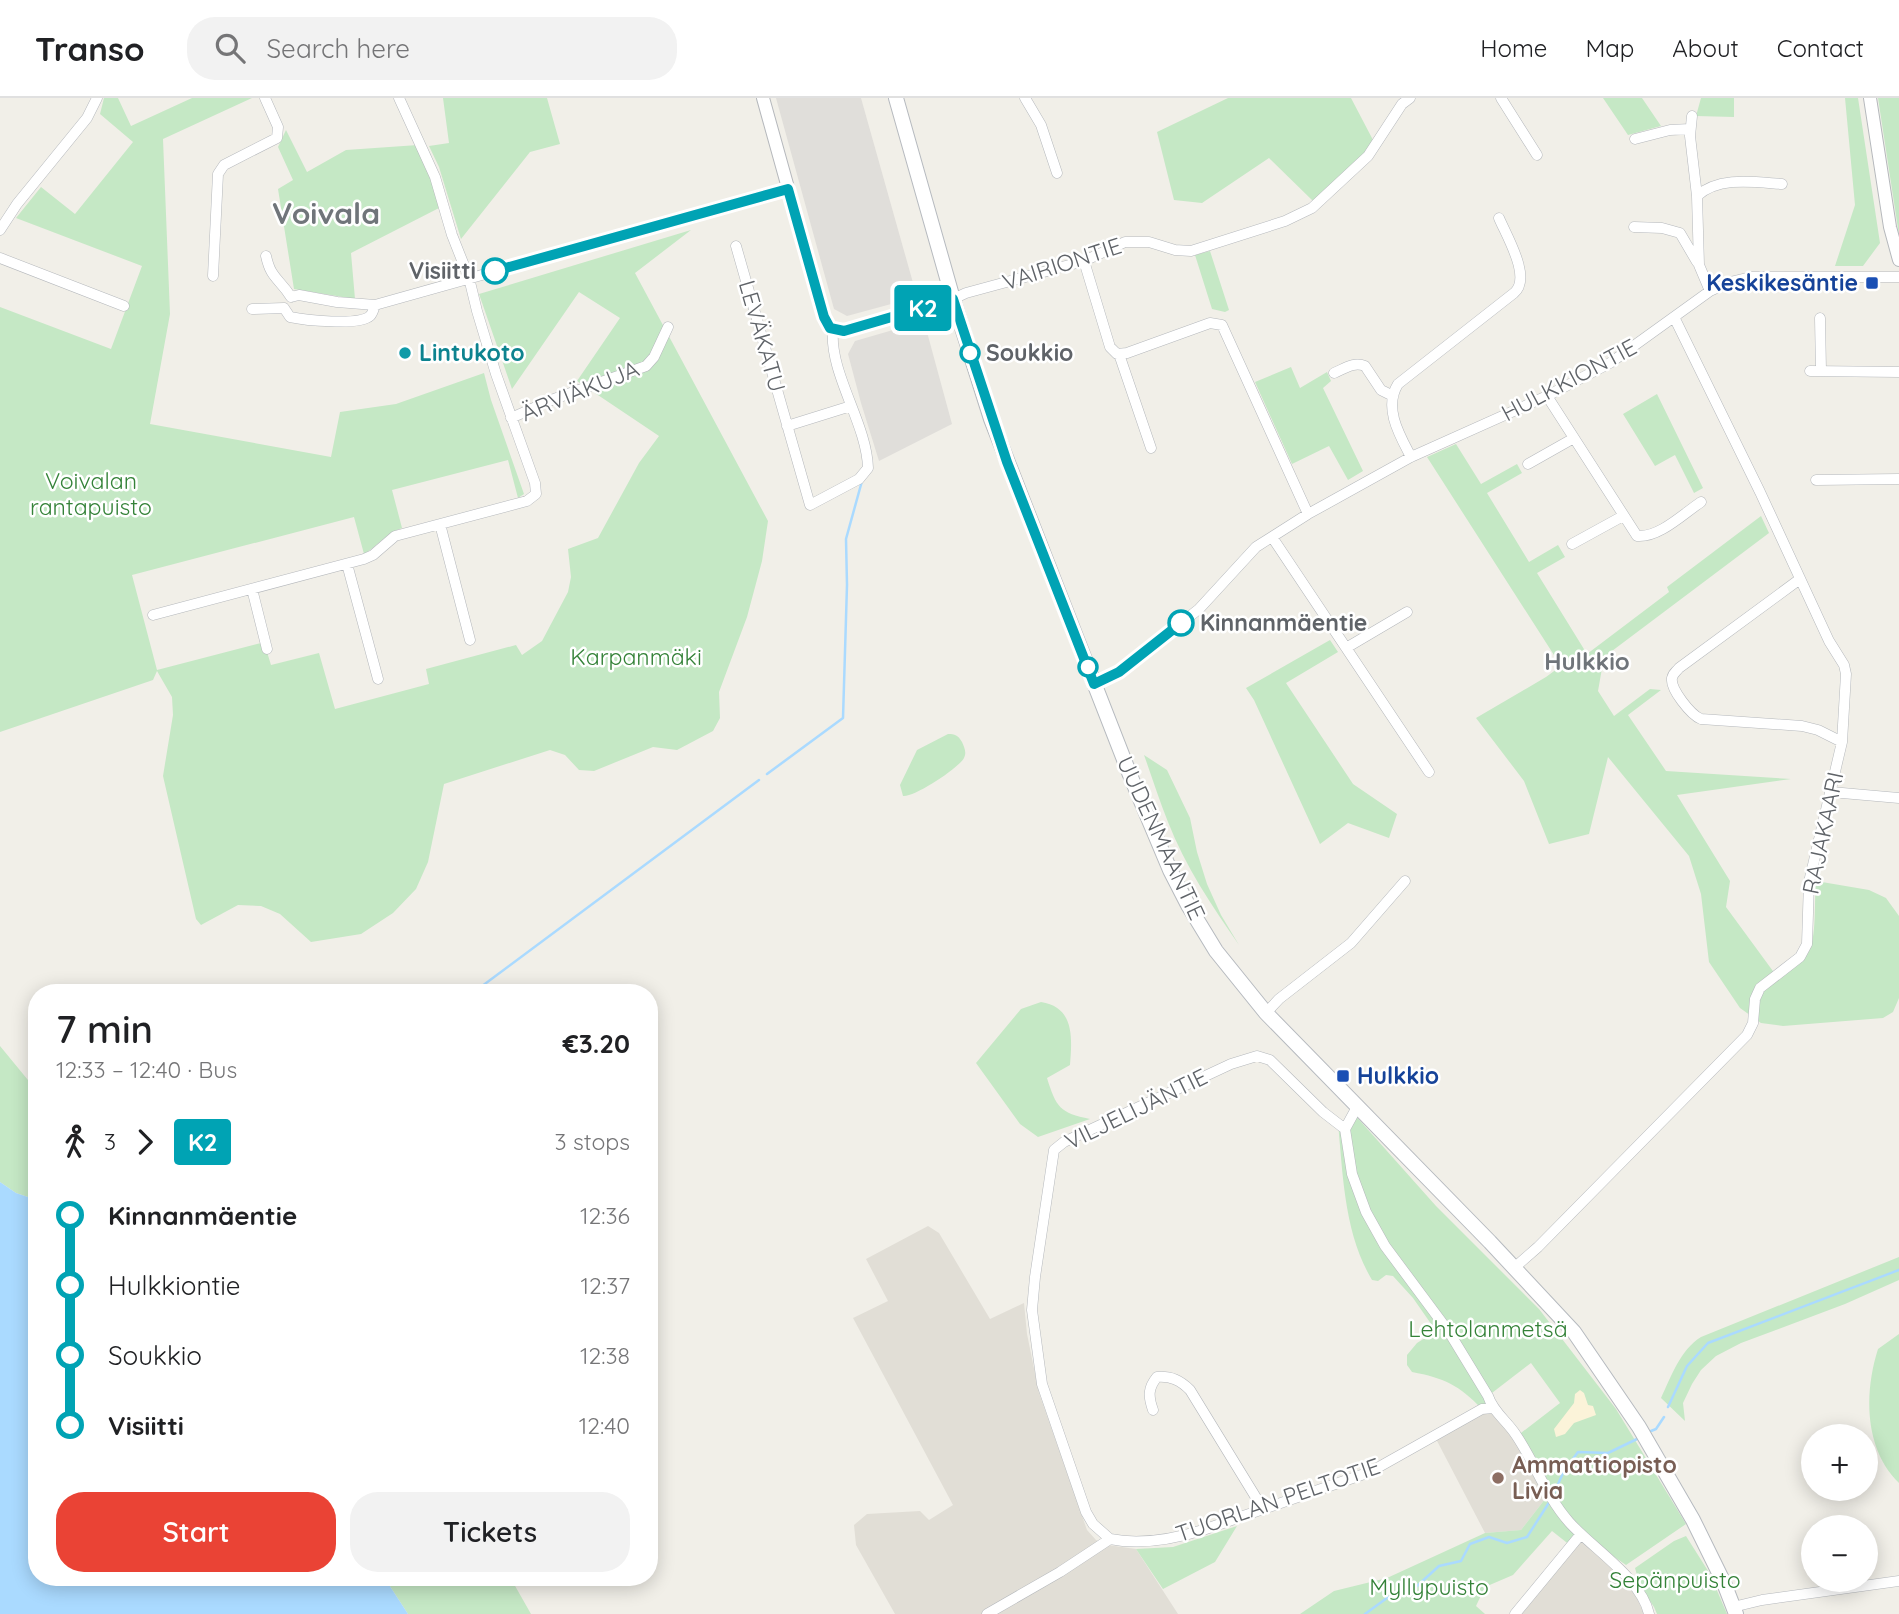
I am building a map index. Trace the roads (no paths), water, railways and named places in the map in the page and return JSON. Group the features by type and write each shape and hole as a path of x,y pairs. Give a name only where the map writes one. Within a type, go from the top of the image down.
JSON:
{"main road":[{"name":"UUDENMAANTIE","path":"896,98 953,299 1007,462 1151,825 1188,905 1216,951 1266,1013 1553,1308 1591,1355 1644,1435 1693,1520 1735,1611"}],"street":[{"path":"0,230 17,204 87,118 97,98"},
{"path":"213,276 218,174 224,164 277,138 277,123 265,98"},
{"path":"153,615 369,558 394,536 534,498 536,487 435,177 398,98"},
{"path":"763,98 827,325 833,330 844,331 953,299"},
{"path":"1026,98 1041,125 1057,173"},
{"name":"VAIRIONTIE","path":"953,299 966,293 1084,261 1133,241 1149,242 1175,250 1199,249 1303,214 1321,202 1368,156 1408,98"},
{"path":"1501,98 1537,155"},
{"path":"1870,98 1890,227 1899,260"},
{"path":"1692,116 1690,129 1697,196 1699,265"},
{"path":"1635,139 1670,130 1690,129"},
{"path":"1697,196 1720,184 1748,181 1782,184"},
{"path":"375,305 368,317 339,321 294,318 286,315 284,307 290,297 299,295 375,305 788,189"},
{"path":"1412,457 1396,427 1393,396 1402,379 1519,289 1521,271 1499,218"},
{"path":"1634,227 1662,228 1680,233 1699,265 1710,292"},
{"name":"LEVÄKATU","path":"736,246 810,505 859,479 866,472 868,463 852,406"},
{"path":"265,256 272,276 282,283 290,297"},
{"path":"0,258 124,306"},
{"path":"1084,261 1110,347 1119,354 1151,448"},
{"name":"HULKKIONTIE","path":"1094,684 1119,672 1199,609 1256,547 1308,514 1412,457 1547,396 1610,363 1710,292 1730,282 1751,277 1899,277"},
{"path":"252,309 284,307"},
{"path":"1820,318 1815,371 1899,372"},
{"name":"RAJAKAARI","path":"1514,1268 1538,1247 1747,1035 1753,1023 1755,999 1760,988 1804,951 1808,936 1809,883 1842,742 1847,683 1844,665 1829,641 1675,319"},
{"path":"1119,354 1210,323 1222,325 1308,514"},
{"name":"ÄRVIÄKUJA","path":"512,418 567,394 646,366 654,357 668,327"},
{"path":"787,426 852,406 832,345 833,330"},
{"path":"1334,373 1361,364 1381,390 1393,396"},
{"path":"1547,396 1637,536 1656,532 1700,502"},
{"path":"1528,464 1574,438"},
{"path":"1816,480 1899,479"},
{"path":"1572,544 1623,516"},
{"path":"440,524 470,640"},
{"path":"1272,537 1429,772"},
{"path":"347,564 377,679"},
{"path":"1800,579 1679,668 1672,678 1672,684 1690,712 1701,719 1802,726 1818,730 1842,742"},
{"path":"252,589 267,649"},
{"path":"1346,648 1407,612"},
{"path":"1831,792 1899,798"},
{"path":"1266,1013 1279,999 1351,943 1405,881"},
{"name":"VILJELIJÄNTIE","path":"1110,1539 1093,1524 1086,1512 1042,1384 1038,1359 1032,1310 1034,1277 1054,1150 1064,1142 1231,1064 1257,1056 1279,1067 1323,1112 1345,1129"},
{"path":"1357,1107 1345,1129 1352,1174 1373,1228 1449,1332 1488,1396 1492,1408 1517,1436 1552,1499 1581,1534 1636,1588 1646,1604 1648,1614"},
{"path":"1153,1410 1149,1391 1157,1377 1167,1377 1183,1383 1190,1390 1263,1509"},
{"name":"TUORLAN PELTOTIE","path":"1110,1539 1150,1540 1184,1536 1263,1509 1370,1472 1482,1409 1492,1408"},
{"path":"1515,1614 1581,1534"},
{"path":"987,1614 1060,1572 1110,1539"},
{"path":"1735,1611 1762,1600 1899,1581"}],"water":[{"path":"0,1182 16,1193 28,1197 28,1586 390,1586 408,1614 0,1614"}],"waterway":[{"path":"767,774 843,718 846,539 862,481"},
{"path":"485,984 759,780"},
{"path":"1668,1407 1687,1366 1708,1343 1899,1270"},
{"path":"1651,1431 1656,1429 1664,1417"},
{"path":"1553,1495 1564,1471 1578,1452 1608,1453 1637,1439"},
{"path":"1365,1614 1387,1598 1417,1586 1439,1566 1461,1561 1470,1544 1489,1537 1507,1543 1527,1537 1550,1501"}],"place":[{"name":"Visiitti","path":"495,271"},
{"name":"Keskikesäntie","path":"1872,283"},
{"name":"Lintukoto","path":"405,353"},
{"name":"Soukkio","path":"970,353"},
{"name":"Kinnanmäentie","path":"1181,623"},
{"name":"Hulkkio","path":"1343,1076"},
{"name":"Ammattiopisto Livia","path":"1498,1478"}],"district":[{"name":"Voivala","path":"326,214"},
{"name":"Hulkkio","path":"1587,662"}],"park label":[{"name":"Voivalan rantapuisto","path":"91,494"},
{"name":"Karpanmäki","path":"636,657"},
{"name":"Lehtolanmetsä","path":"1488,1329"},
{"name":"Sepänpuisto","path":"1675,1580"},
{"name":"Myllypuisto","path":"1429,1587"}]}
